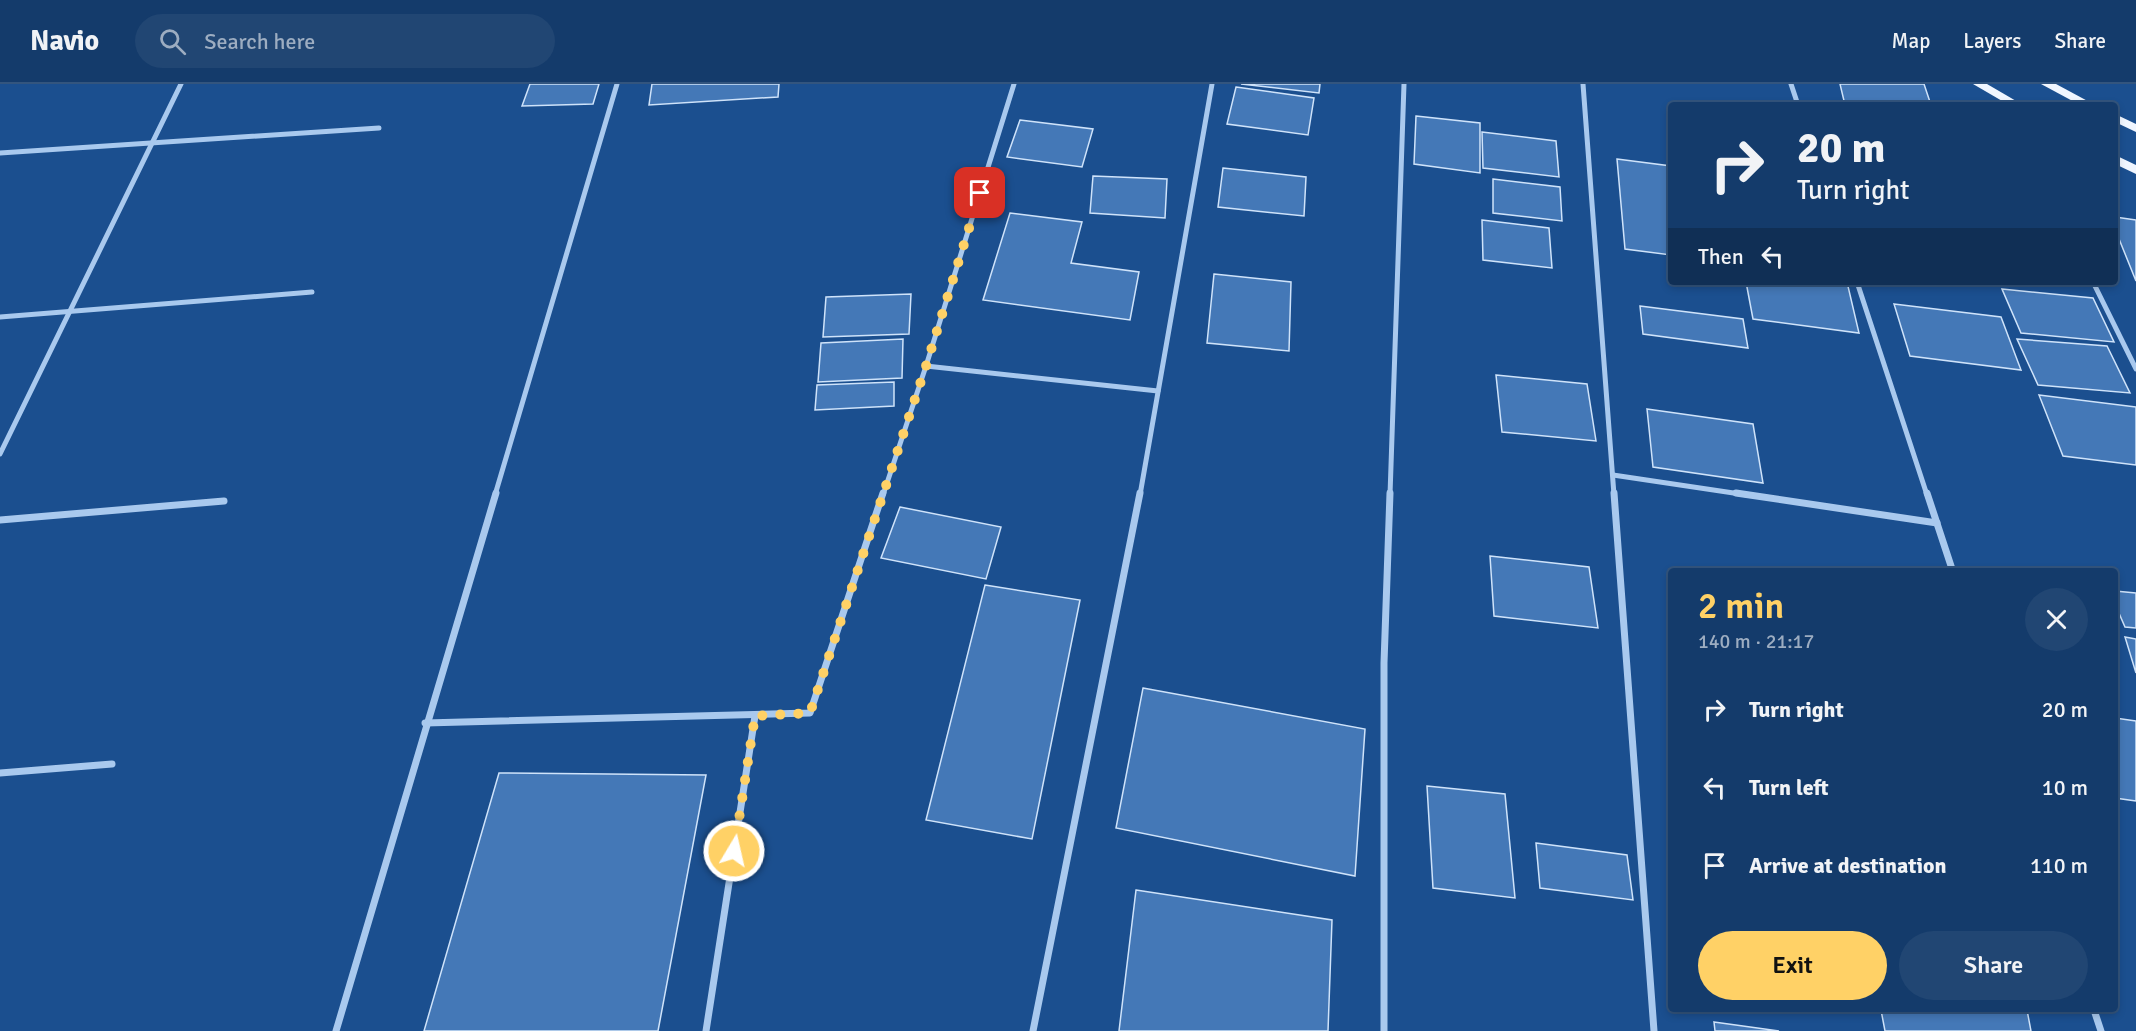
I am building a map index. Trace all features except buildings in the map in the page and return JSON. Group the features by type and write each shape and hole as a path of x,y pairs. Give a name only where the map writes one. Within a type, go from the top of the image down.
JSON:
{"main road":[{"path":"1979,84 2004,101"},
{"path":"2047,84 2084,102"},
{"path":"2118,119 2136,128"},
{"path":"2118,161 2136,170"}],"street":[{"path":"0,454 181,84"},
{"path":"336,1031 425,723 617,84"},
{"path":"425,723 810,713 926,366 1014,84"},
{"path":"1033,1031 1126,570 1212,84"},
{"path":"1384,1031 1383,663 1404,84"},
{"path":"1583,84 1654,1031"},
{"path":"1791,84 1797,102"},
{"path":"0,153 379,129"},
{"path":"1858,285 1952,568"},
{"path":"2094,285 2136,369"},
{"path":"0,317 312,292"},
{"path":"926,366 1158,391"},
{"path":"1613,475 1937,523"},
{"path":"0,520 224,501"},
{"path":"706,1031 755,716"},
{"path":"0,773 112,764"},
{"path":"2095,1012 2101,1031"}],"route":[{"path":"734,851 755,716 810,713 926,366 980,193"}]}
